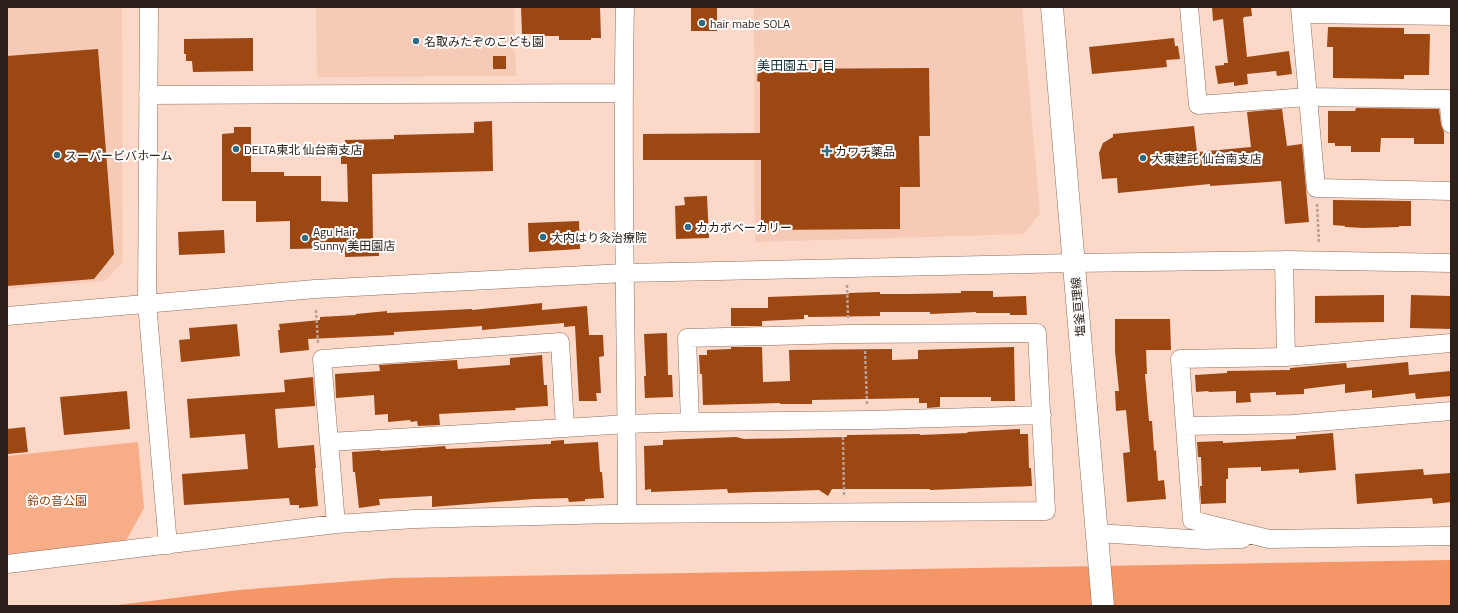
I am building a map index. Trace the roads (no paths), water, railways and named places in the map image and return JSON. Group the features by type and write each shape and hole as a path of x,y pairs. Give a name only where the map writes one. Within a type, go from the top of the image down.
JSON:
{"main road":[{"name":"塩釜亘理線","path":"1052,7 1103,606"}],"street":[{"path":"149,7 147,303 168,545"},
{"path":"625,7 623,93 627,514"},
{"path":"1190,7 1198,105 1308,97 1448,99 1451,124"},
{"path":"1451,16 1301,10 1316,188 1451,191"},
{"path":"148,95 623,93"},
{"path":"1284,260 1286,358"},
{"path":"7,316 314,289 625,273 1284,260 1451,263"},
{"path":"7,564 336,524 415,519 627,514 1046,511 1037,333 687,338 690,422"},
{"path":"336,524 322,359 560,342 565,428"},
{"path":"1269,539 1192,520 1180,359 1286,358 1451,343"},
{"path":"1185,426 1293,424 1451,411"},
{"path":"329,442 627,424 868,420 1042,415"},
{"path":"1097,537 1206,540 1451,536"}],"place":[{"name":"hair mabe SOLA","path":"702,23"},
{"name":"名取みたぞのこども園","path":"416,41"},
{"name":"DELTA東北 仙台南支店","path":"236,149"},
{"name":"カワチ薬品","path":"827,151"},
{"name":"スーパービバホーム","path":"57,155"},
{"name":"大東建託 仙台南支店","path":"1143,158"},
{"name":"カカポベーカリー","path":"688,227"},
{"name":"大内はり灸治療院","path":"543,237"},
{"name":"Agu Hair Sunny 美田園店","path":"305,238"}],"district":[{"name":"美田園五丁目","path":"796,65"}],"park label":[{"name":"鈴の音公園","path":"57,500"}]}
